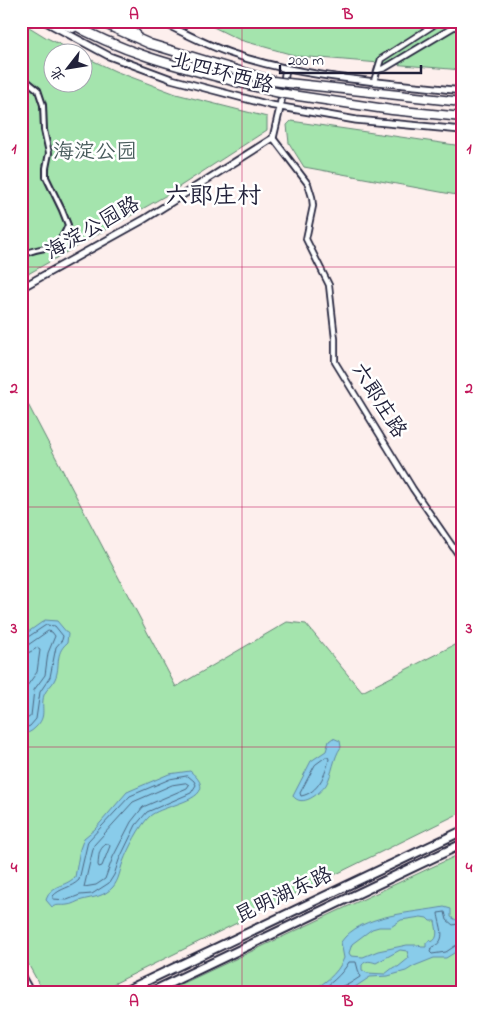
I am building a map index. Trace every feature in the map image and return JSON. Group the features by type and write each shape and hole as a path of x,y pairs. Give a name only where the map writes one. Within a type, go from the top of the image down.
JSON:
{"highway":[{"path":"53,21 85,32"},
{"name":"北四环西路","path":"67,21 85,32 145,57 271,91 392,110 462,117"},
{"name":"北四环西路","path":"98,21 150,44 273,81 462,102"},
{"path":"118,21 150,44"}],"main road":[{"name":"昆明湖东路","path":"121,993 462,831"},
{"name":"昆明湖东路","path":"149,993 462,844"}],"street":[{"name":"北四环西路","path":"44,21 109,56 172,79 280,108 356,120 462,130"},
{"name":"北四环西路","path":"160,21 189,36 233,54 286,68 462,91"},
{"path":"428,21 432,26"},
{"path":"374,81 381,59 440,21"},
{"path":"378,70 385,68 462,22"},
{"path":"273,138 286,68"},
{"path":"21,76 38,90 43,105 44,130 50,152 46,177 68,225 59,242 50,248 33,249 21,256"},
{"name":"海淀公园路","path":"21,288 143,220 273,138"},
{"name":"六郎庄路","path":"273,138 308,184 312,197 313,206 306,239 329,285 336,339 335,362 414,489 462,560"},
{"path":"21,975 31,993"}],"green space":[{"path":"201,21 462,21 462,70 297,56 240,40"},
{"name":"海淀公园","path":"21,22 55,42 42,42 42,92 92,92 92,60 176,94 267,117 267,130 165,196 21,278"},
{"path":"291,121 462,146 462,196 304,167 289,143 287,125"},
{"path":"21,391 176,687 287,622 306,624 362,692 462,641 462,812 95,993 44,993 21,951"},
{"path":"462,853 462,993 162,993 173,988"}],"water":[{"path":"45,620 57,621 68,634 67,643 60,651 55,679 44,695 43,716 39,724 32,731 21,734 21,637"},
{"path":"333,738 340,741 341,747 326,785 306,800 301,801 297,799 293,796 311,761 326,751 329,741"},
{"path":"190,771 199,781 201,788 197,795 157,812 146,820 131,844 113,887 106,893 98,896 69,905 52,907 46,900 55,888 75,877 84,838 95,829 127,792 169,774"},
{"path":"444,907 451,909 451,917 456,920 462,917 462,948 446,958 434,958 406,971 388,976 370,977 352,989 306,993 318,987 334,974 344,958 341,942 361,926 388,916","holes":["421,917 435,921 436,938 434,941 431,942 430,940 426,943 426,947 407,945 378,951 363,957 351,956 349,953 352,944 372,929 391,927 401,920","400,950 407,951 409,958 385,974 367,973 362,970 362,965 365,962 376,963"]}],"district":[{"name":"六郎庄村","path":"213,197"}]}
